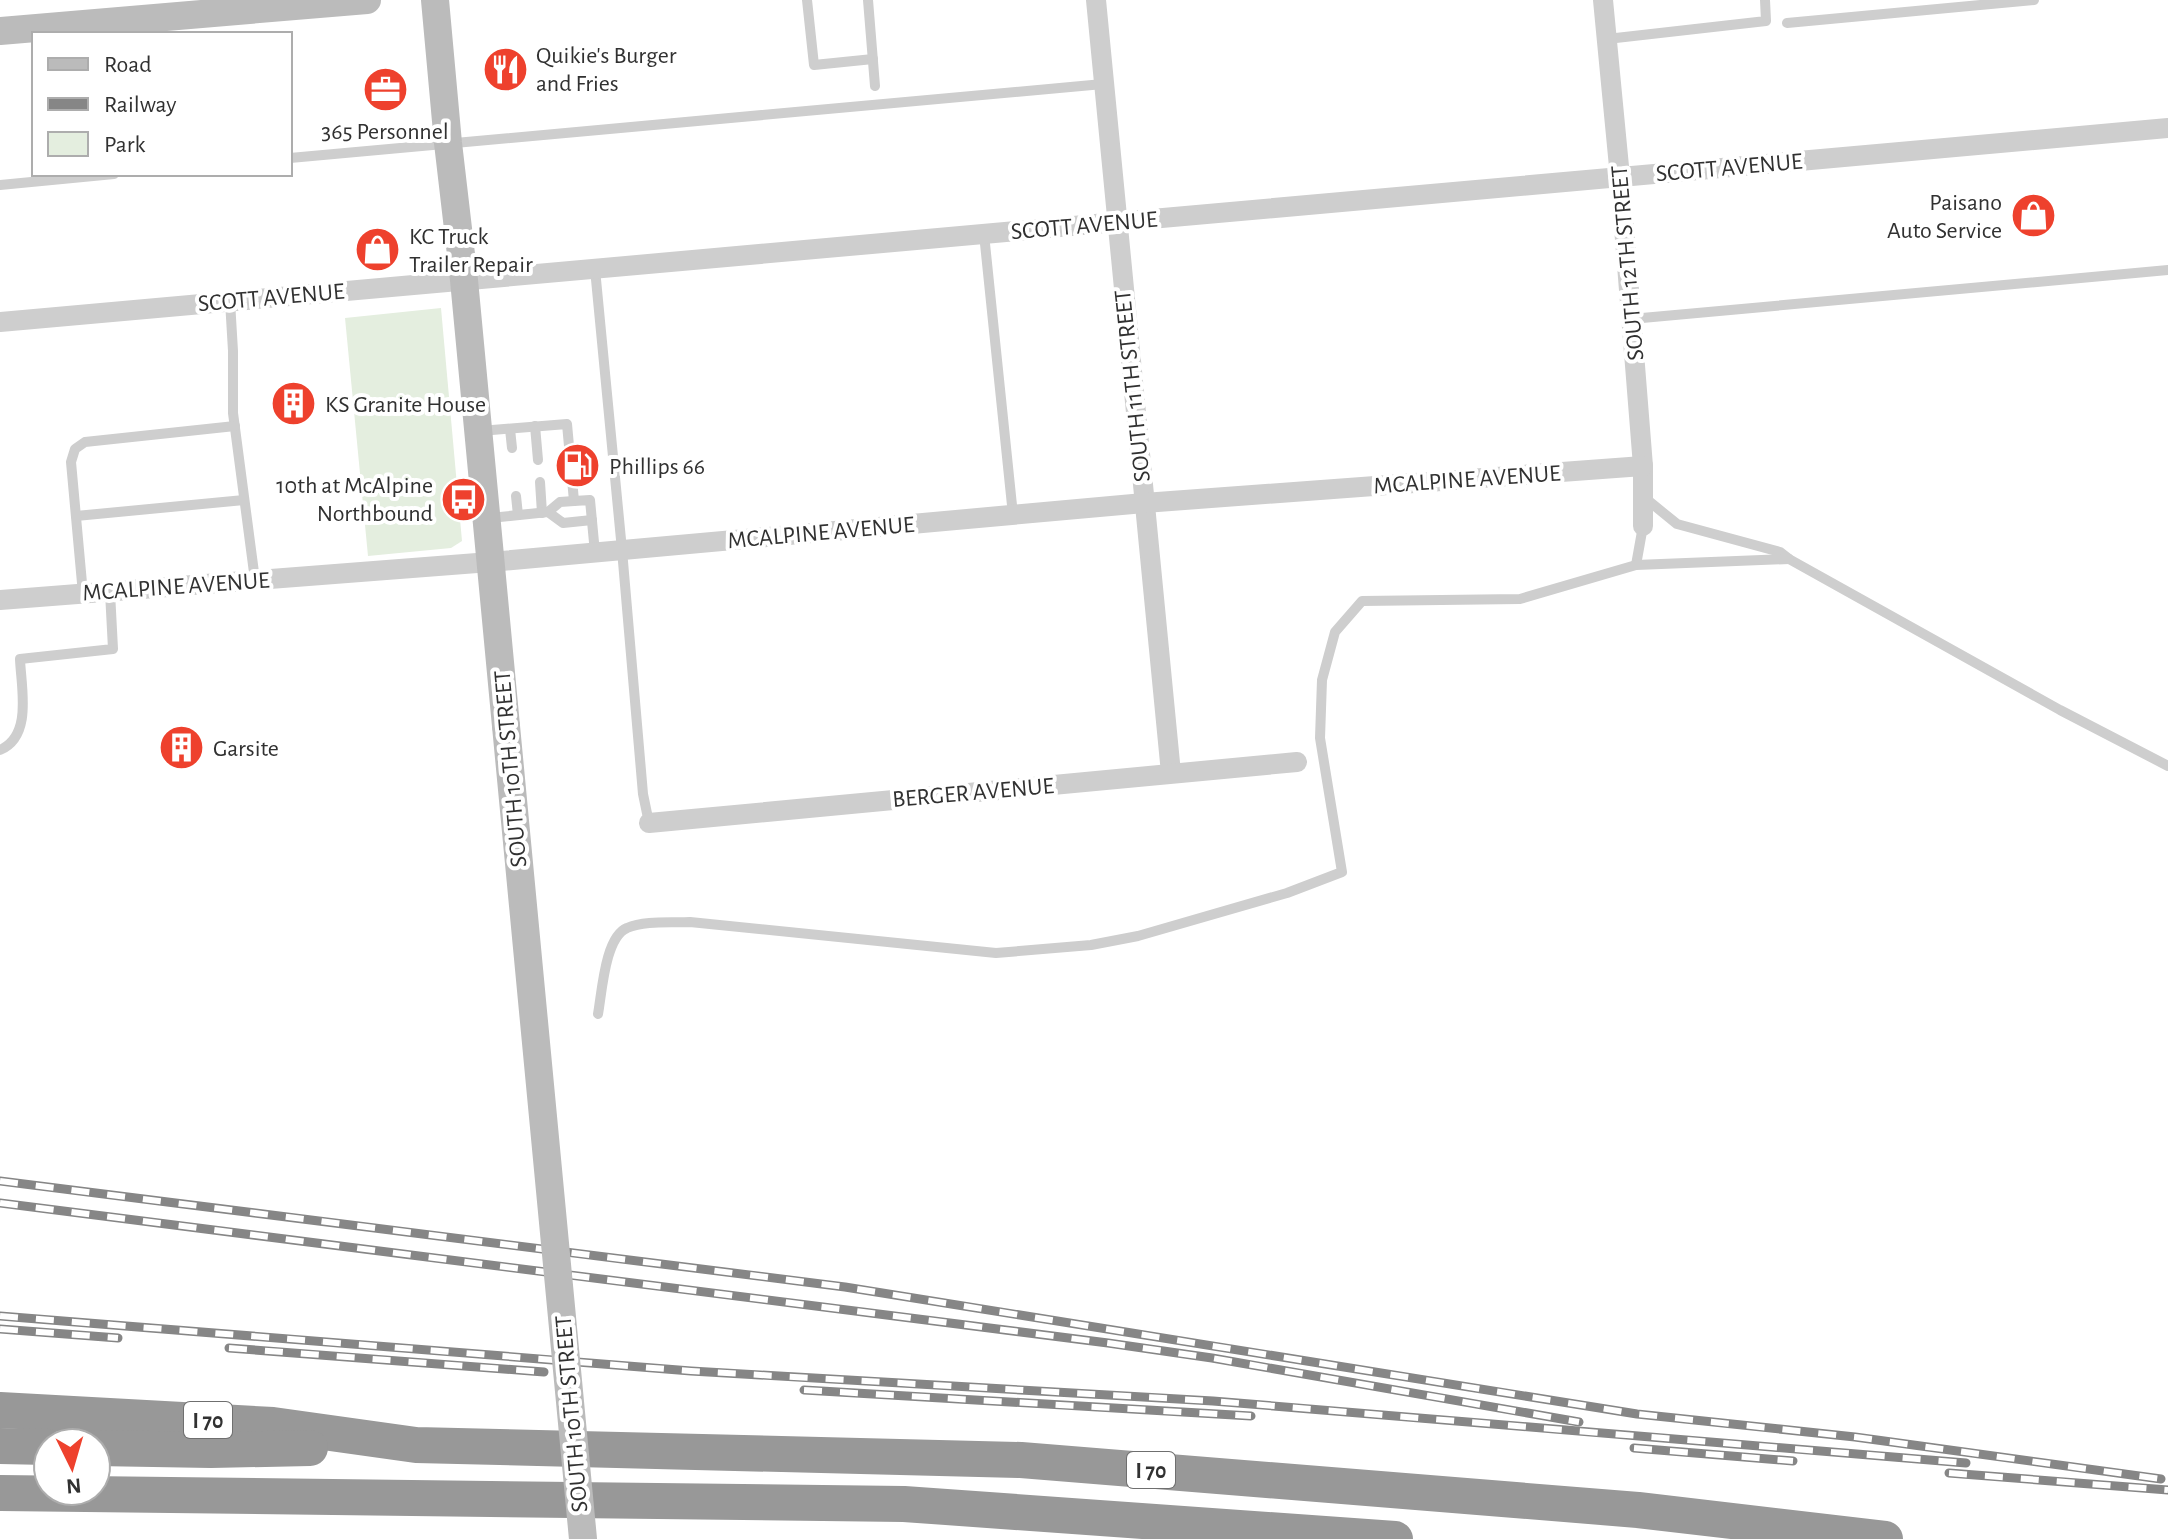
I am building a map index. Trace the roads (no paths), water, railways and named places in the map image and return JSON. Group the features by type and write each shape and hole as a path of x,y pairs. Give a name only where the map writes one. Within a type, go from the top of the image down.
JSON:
{"highway":[{"name":"I 70","path":"0,1410 273,1425 416,1445 1021,1460 1638,1510 1885,1539"},
{"path":"112,1448 211,1450 416,1445"},
{"path":"0,1446 32,1447"},
{"name":"I 70","path":"0,1493 904,1504 1395,1539"}],"street":[{"path":"0,31 134,10 367,0"},
{"name":"SOUTH 10TH STREET","path":"435,0 583,1539"},
{"name":"SOUTH 11TH STREET","path":"1096,0 1171,773"},
{"name":"SOUTH 12TH STREET","path":"1603,0 1643,466 1643,526"},
{"name":"SCOTT AVENUE","path":"0,322 2168,128"},
{"name":"MCALPINE AVENUE","path":"0,600 490,562 1144,503 1643,466"},
{"name":"BERGER AVENUE","path":"649,823 1297,762"}],"lane":[{"path":"807,0 814,65 873,59"},
{"path":"868,0 875,86"},
{"path":"1607,39 1766,21 1765,0"},
{"path":"1787,23 2034,0"},
{"path":"292,158 1103,84"},
{"path":"0,185 93,176"},
{"path":"984,234 1013,515"},
{"path":"595,269 643,794 649,823"},
{"path":"1631,319 2168,270"},
{"path":"230,301 235,426 255,580"},
{"path":"478,432 567,424 574,501"},
{"path":"83,594 71,462 75,449 85,442 235,426"},
{"path":"535,426 538,460"},
{"path":"510,429 512,448"},
{"path":"540,482 545,512 563,523 592,520"},
{"path":"516,496 518,515"},
{"path":"1643,496 1677,524 1780,552 2060,710 2168,766"},
{"path":"76,516 244,500"},
{"path":"486,518 545,512 560,502 590,500 595,553"},
{"path":"1636,565 1643,526"},
{"path":"598,1014 609,949 616,936 626,928 645,924 690,922 996,953 1091,945 1138,936 1287,893 1342,872 1320,738 1322,680 1335,632 1362,601 1520,599 1636,565 1789,559"},
{"path":"0,750 17,736 23,716 20,659 113,649 110,592"}],"railway":[{"path":"0,1181 845,1287 1637,1414 1855,1437 2161,1479"},
{"path":"0,1203 1108,1343 1212,1358 1579,1422"},
{"path":"0,1316 691,1371 1213,1401 1966,1463"},
{"path":"0,1329 118,1338"},
{"path":"229,1348 544,1372"},
{"path":"804,1390 1251,1416"},
{"path":"1634,1448 1793,1461"},
{"path":"1949,1473 2168,1490"}],"place":[{"name":"Quikie's Burger and Fries","path":"505,69"},
{"name":"365 Personnel","path":"385,89"},
{"name":"Paisano Auto Service","path":"2033,216"},
{"name":"KC Truck Trailer Repair","path":"378,250"},
{"name":"KS Granite House","path":"294,404"},
{"name":"Phillips 66","path":"578,466"},
{"name":"10th at McAlpine Northbound","path":"464,499"},
{"name":"Garsite","path":"182,748"}]}
